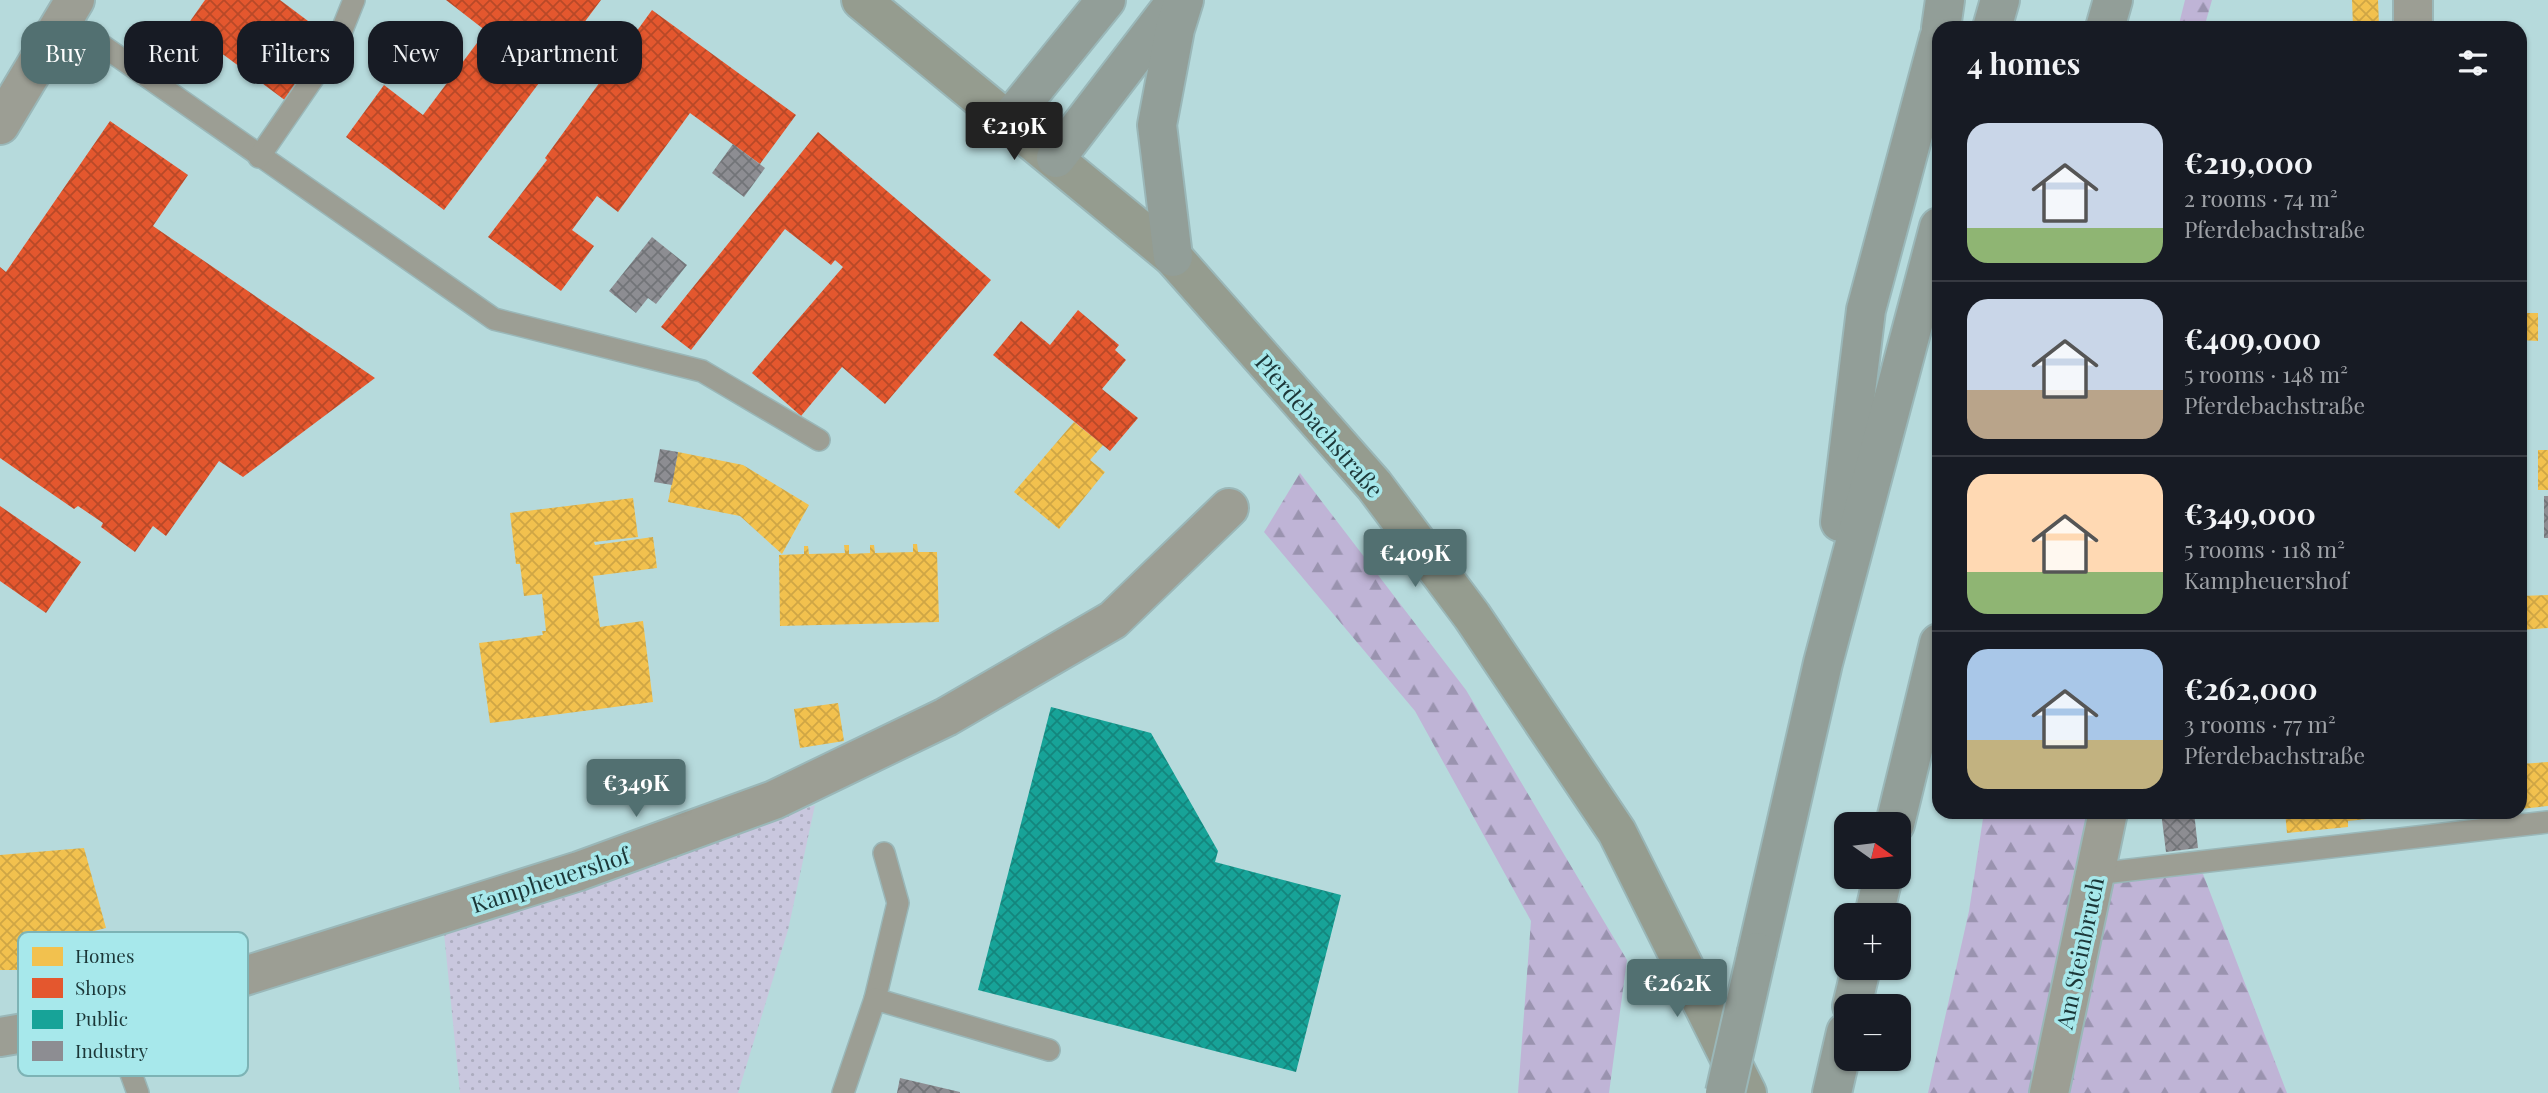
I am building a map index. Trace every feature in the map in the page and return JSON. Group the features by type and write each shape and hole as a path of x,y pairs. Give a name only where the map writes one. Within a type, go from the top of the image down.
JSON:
{"highway":[{"path":"1009,120 1106,0"},
{"path":"1056,158 1177,0"},
{"path":"1173,257 1159,159 1157,125 1175,29 1184,0"},
{"path":"1942,21 1945,0"},
{"path":"1994,21 2000,0"},
{"path":"2107,21 2113,0"},
{"path":"1823,663 1866,310 1932,64"},
{"path":"1725,1093 1823,663 1932,253"},
{"path":"1898,812 1932,672"},
{"path":"1832,1093 1837,1071"}],"main road":[{"name":"Pferdebachstraße","path":"862,0 1173,257 1374,485 1472,616 1617,832 1746,1093"}],"street":[{"path":"2413,0 2413,21"},
{"path":"0,125 69,9"},
{"name":"Kampheuershof","path":"248,975 579,871 774,800 946,717 1113,620 1228,508"},
{"name":"Am Steinbruch","path":"2049,1093 2107,819"},
{"name":"Kampheuershof","path":"0,1037 18,1034"}],"lane":[{"path":"260,157 336,45 355,0"},
{"path":"69,9 260,157 494,318 702,371 819,440"},
{"path":"2095,874 2548,821"},
{"path":"843,1093 875,999 898,903 884,853"},
{"path":"875,999 1049,1051"},
{"path":"132,1076 138,1093"}],"shaded area":[{"path":"815,805 788,930 738,1093 460,1093 444,933 597,885"}],"green space":[{"path":"2185,0 2212,0 2206,21 2180,21"},
{"path":"1300,473 1466,690 1627,960 1609,1093 1518,1093 1531,921 1415,711 1264,532"},
{"path":"1983,819 2086,819 2072,881 2203,874 2287,1093 1928,1093 1969,911"}],"building: Homes":[{"path":"2352,0 2378,0 2379,21 2353,21"},
{"path":"2527,313 2538,313 2538,341 2527,340"},
{"path":"1074,422 1103,445 1090,460 1105,472 1059,529 1014,492"},
{"path":"2538,450 2548,450 2548,490 2538,490"},
{"path":"678,452 743,465 809,505 782,554 740,516 668,502"},
{"path":"633,498 638,537 594,542 595,545 653,537 657,568 593,576 600,627 643,621 653,702 490,723 479,643 543,635 542,631 546,631 542,594 524,596 520,564 516,564 510,513"},
{"path":"913,544 917,544 918,552 937,552 939,622 780,626 779,555 804,554 804,546 808,546 809,554 845,553 844,545 849,545 849,554 870,553 870,545 874,545 875,553 913,552"},
{"path":"2548,595 2548,628 2527,630 2527,596"},
{"path":"838,703 844,741 800,748 794,709"},
{"path":"2548,762 2548,806 2527,808 2527,764"},
{"path":"2286,819 2367,819 2348,821 2348,827 2287,833"},
{"path":"84,848 106,928 90,932 18,932 18,970 0,970 0,855"}],"building: Shops":[{"path":"205,0 280,0 308,21 237,21 237,65 223,54 223,21 190,21"},
{"path":"446,0 601,0 585,21 477,21 477,24"},
{"path":"652,10 796,115 760,164 690,113 618,212 597,196 572,230 594,246 561,291 488,237 547,160 545,158 598,84 642,84 642,24"},
{"path":"477,43 477,84 538,84 444,210 346,137 384,85 423,115 446,84 463,84 463,62"},
{"path":"263,84 299,84 286,101"},
{"path":"110,121 188,175 153,226 375,378 243,477 219,461 166,536 153,526 135,552 101,527 103,523 78,506 74,509 0,458 0,267 6,272"},
{"path":"818,132 991,280 885,404 842,367 801,416 752,373 843,267 835,260 831,265 785,229 691,350 661,327"},
{"path":"1078,310 1119,345 1115,350 1126,360 1102,389 1138,418 1110,451 993,355 1021,321 1050,345"},
{"path":"0,506 81,562 46,613 0,581"}],"building: Public":[{"path":"1051,707 1151,733 1218,851 1215,862 1341,895 1296,1072 978,990"}],"building: Industry":[{"path":"733,144 765,168 744,197 712,173"},
{"path":"652,237 687,265 656,304 648,298 636,313 609,291"},
{"path":"660,449 678,452 672,485 654,482"},
{"path":"2544,496 2548,496 2548,538 2544,538"},
{"path":"2162,819 2195,819 2198,848 2166,852"},
{"path":"900,1078 960,1092 960,1093 897,1093"}]}
